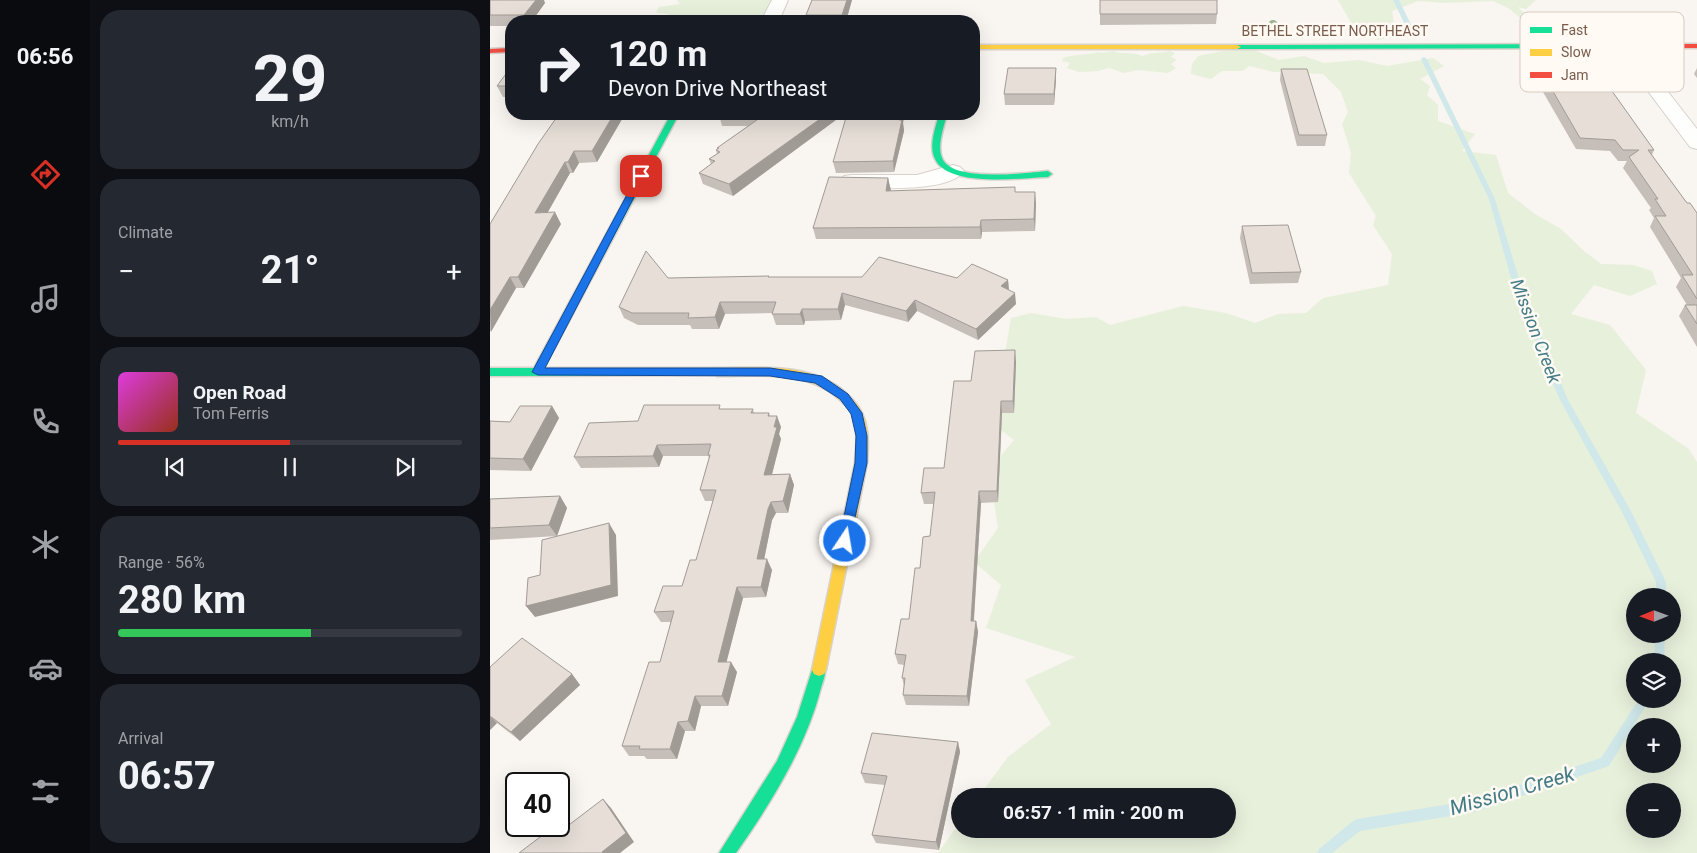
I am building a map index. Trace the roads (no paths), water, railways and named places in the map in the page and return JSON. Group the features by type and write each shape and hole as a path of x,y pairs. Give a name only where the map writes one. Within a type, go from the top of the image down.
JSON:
{"street":[{"path":"773,15 780,0"},
{"name":"BETHEL STREET NORTHEAST","path":"980,47 1520,46"},
{"name":"BETHEL STREET NORTHEAST","path":"1684,46 1697,46"},
{"path":"490,50 505,50"},
{"path":"1658,92 1697,143"},
{"path":"538,372 672,120"},
{"path":"941,120 937,154 940,163 953,171 976,175 1048,174"},
{"path":"833,181 924,180 939,178 953,171"},
{"path":"490,372 770,372 797,375 818,379 833,388 844,397 856,413 862,436 861,463 817,678 800,725 779,771 741,834 727,853"}],"waterway":[{"name":"Mission Creek","path":"1396,0 1413,35"},
{"name":"Mission Creek","path":"1424,59 1492,199 1518,289 1564,400 1626,511 1661,582 1661,588"},
{"name":"Mission Creek","path":"1659,653 1660,643"},
{"name":"Mission Creek","path":"1323,853 1357,825 1475,806 1605,762 1639,708"}]}
